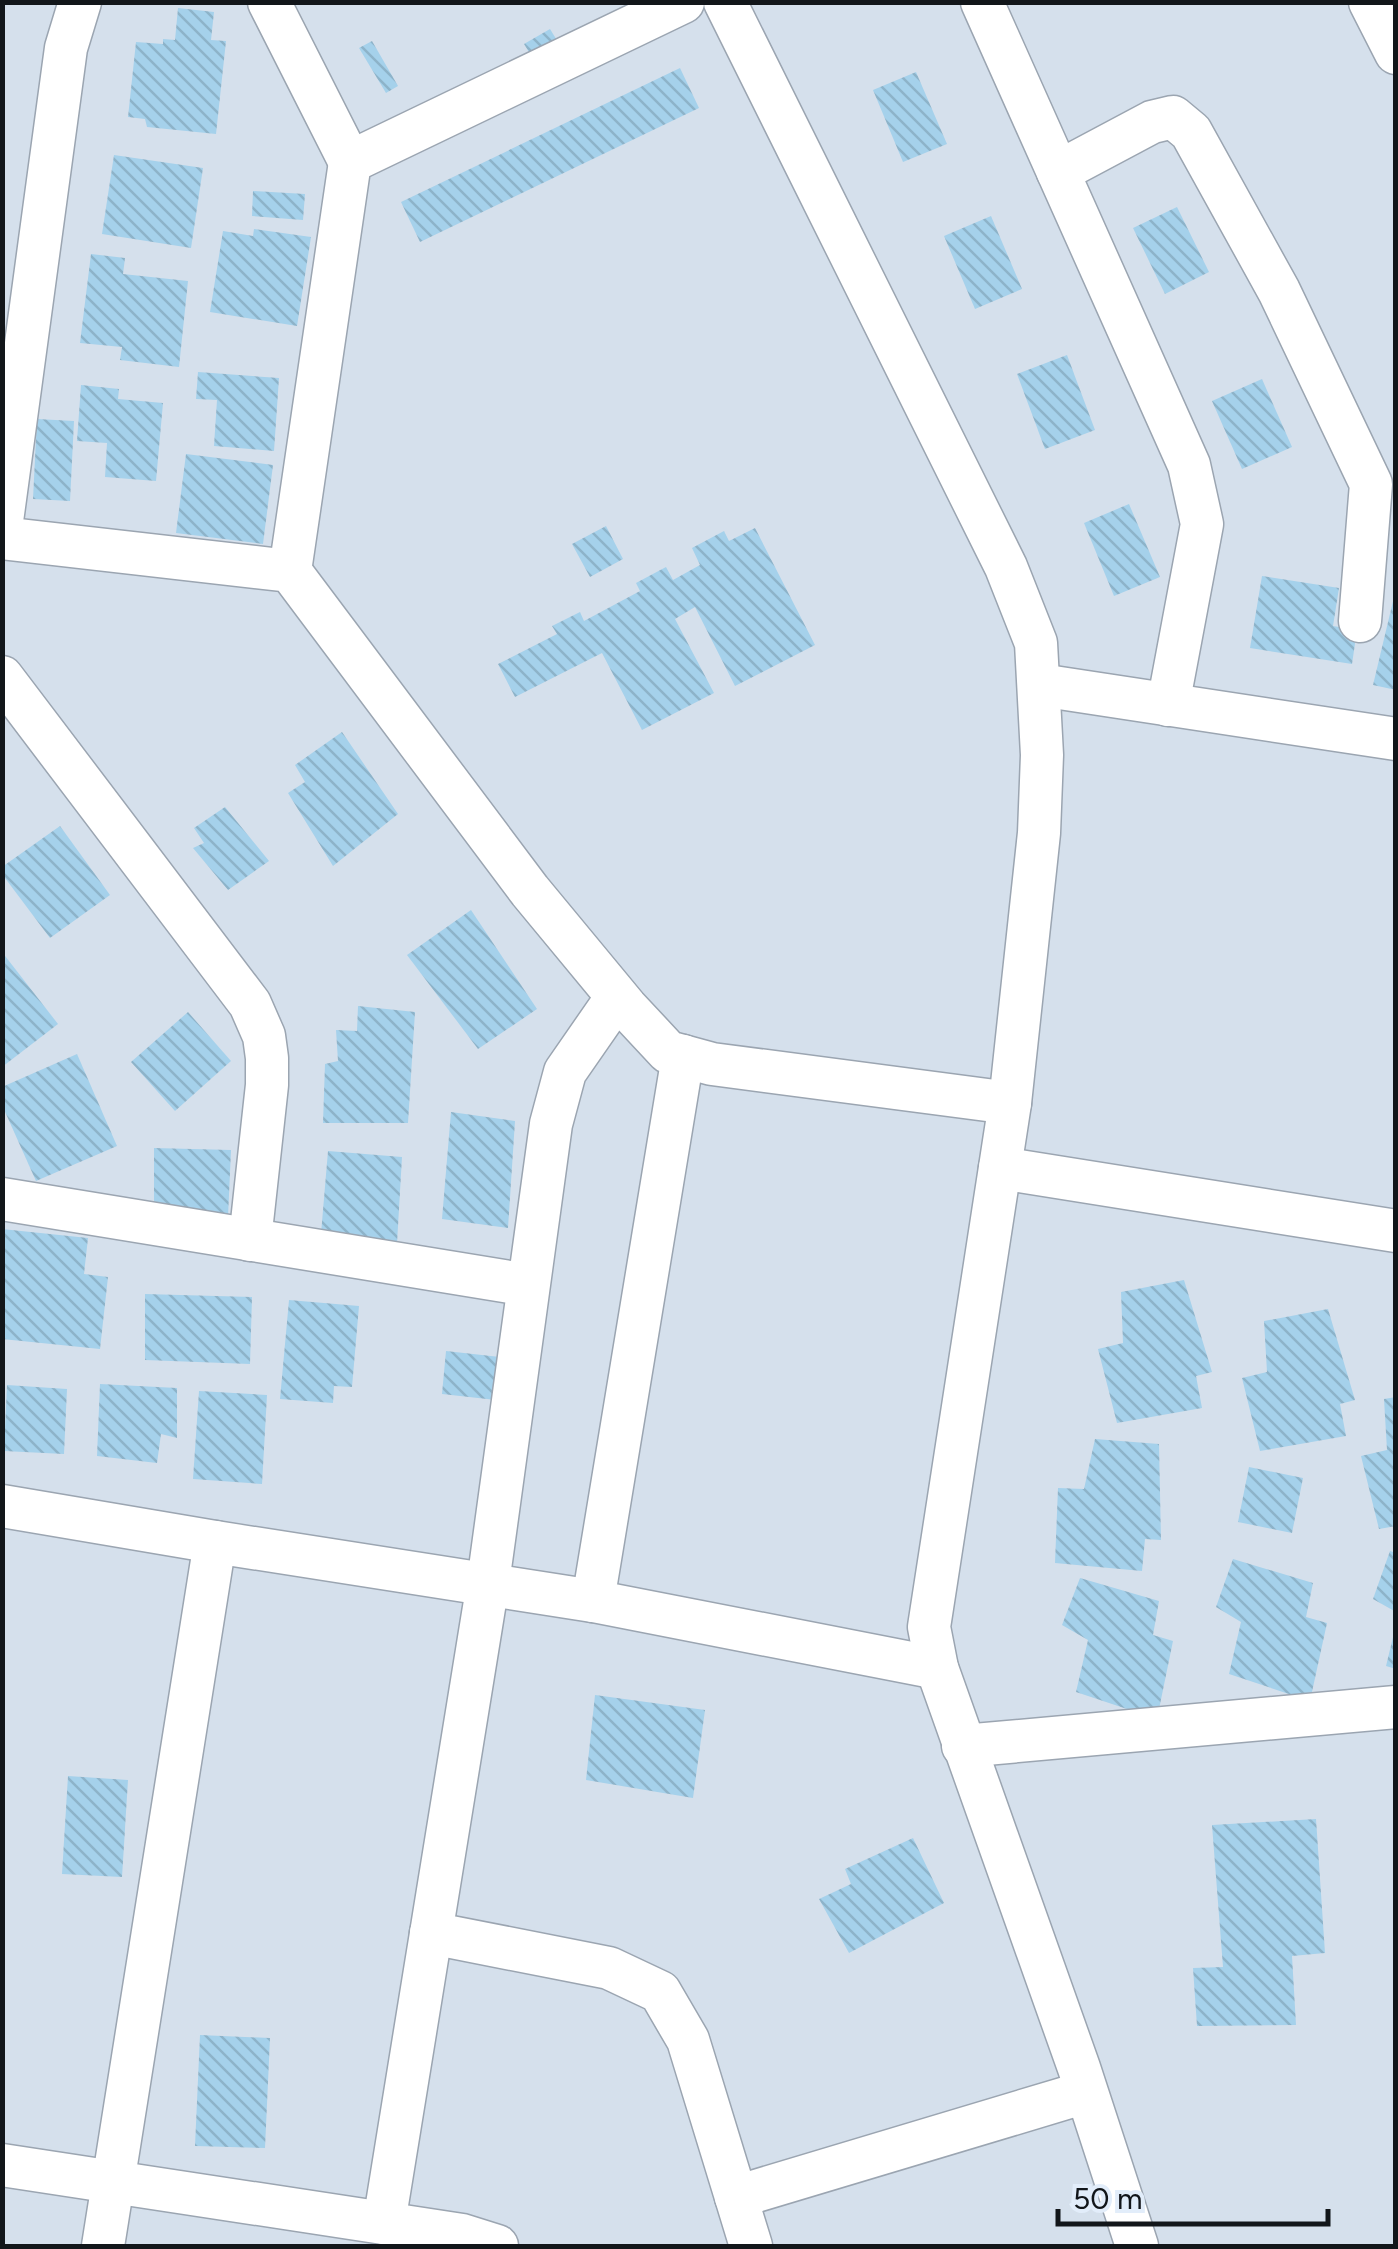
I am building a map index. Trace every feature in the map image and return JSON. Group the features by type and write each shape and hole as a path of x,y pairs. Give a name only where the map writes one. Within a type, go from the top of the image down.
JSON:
{"street":[{"path":"2,521 66,48 80,2"},
{"path":"269,2 350,162 290,572 530,890 617,997 668,1052 712,1064 1010,1104"},
{"path":"350,162 683,2"},
{"path":"725,2 1006,567 1036,643 1042,755 1039,833 1010,1104 929,1627 936,1668 1137,2246"},
{"path":"982,2 1189,465 1202,524 1168,705"},
{"path":"1370,2 1396,53"},
{"path":"1058,172 1152,122 1173,118 1191,132 1278,291 1371,484 1360,621"},
{"path":"2,538 290,572"},
{"path":"2,678 250,1004 264,1036 267,1085 250,1240"},
{"path":"1040,686 1396,739"},
{"path":"384,2223 488,1583 551,1124 565,1072 617,997"},
{"path":"593,1601 683,1056"},
{"path":"1000,1168 1396,1231"},
{"path":"2,1199 528,1284"},
{"path":"2,1506 593,1601 936,1668"},
{"path":"103,2246 215,1542"},
{"path":"964,1746 1396,1707"},
{"path":"431,1933 610,1968 660,1992 688,2040 751,2246"},
{"path":"736,2198 1086,2092"},
{"path":"2,2165 462,2235 497,2246"}],"building":[{"path":"178,8 214,12 211,40 226,41 216,134 147,127 145,119 128,117 136,42 163,44 163,39 175,40"},
{"path":"550,29 558,42 532,57 524,44"},
{"path":"372,41 398,86 386,93 359,48"},
{"path":"680,68 699,108 420,242 401,202"},
{"path":"916,72 947,144 903,162 873,90"},
{"path":"114,155 203,168 191,248 102,234"},
{"path":"253,191 305,194 303,220 252,216"},
{"path":"1177,207 1209,272 1165,294 1133,228"},
{"path":"991,216 1022,289 975,309 944,236"},
{"path":"254,229 311,237 297,326 210,312 223,231 253,236"},
{"path":"91,254 125,258 123,274 188,281 179,367 120,360 122,347 80,343"},
{"path":"1067,355 1095,430 1045,449 1017,374"},
{"path":"198,372 279,378 274,451 214,446 217,400 196,399"},
{"path":"1262,379 1292,447 1242,469 1212,401"},
{"path":"81,385 119,389 118,399 163,403 156,481 105,477 107,443 77,441"},
{"path":"37,419 74,421 70,501 33,499"},
{"path":"186,454 273,465 263,544 176,533"},
{"path":"1129,504 1160,577 1114,596 1084,523"},
{"path":"606,526 623,559 590,577 572,544"},
{"path":"755,528 815,645 735,686 695,607 675,619 714,693 642,730 602,653 515,697 498,664 557,634 552,626 580,612 584,621 640,591 636,583 666,567 673,580 700,565 692,548 724,531 729,541"},
{"path":"1262,576 1339,588 1333,626 1357,630 1352,664 1250,648"},
{"path":"1396,597 1396,690 1373,685"},
{"path":"342,732 398,814 333,866 288,793 305,782 295,765"},
{"path":"225,807 269,861 228,890 193,848 204,843 194,828"},
{"path":"60,826 110,895 50,938 2,874 2,867"},
{"path":"471,910 537,1009 478,1049 407,955"},
{"path":"2,952 58,1024 2,1067"},
{"path":"358,1006 415,1012 408,1123 323,1123 325,1064 338,1061 336,1030 357,1031"},
{"path":"188,1012 231,1061 175,1111 131,1062"},
{"path":"77,1054 117,1146 36,1181 2,1105 2,1087"},
{"path":"451,1112 515,1121 508,1228 442,1219"},
{"path":"154,1148 231,1150 228,1217 154,1213"},
{"path":"328,1151 402,1157 397,1243 321,1234"},
{"path":"2,1229 88,1238 84,1274 108,1277 100,1349 2,1339"},
{"path":"1184,1280 1212,1372 1196,1376 1202,1408 1117,1423 1098,1349 1123,1343 1121,1292"},
{"path":"145,1294 252,1297 250,1364 145,1360"},
{"path":"289,1300 359,1306 352,1387 334,1386 333,1403 280,1399"},
{"path":"1328,1309 1355,1400 1340,1404 1346,1436 1260,1451 1242,1378 1267,1372 1264,1321"},
{"path":"446,1351 500,1357 496,1400 442,1394"},
{"path":"100,1384 177,1388 177,1438 161,1434 157,1463 97,1456"},
{"path":"7,1385 67,1389 64,1454 4,1451"},
{"path":"199,1391 267,1395 262,1484 193,1479"},
{"path":"1396,1397 1396,1526 1379,1529 1361,1456 1387,1450 1384,1399"},
{"path":"1095,1439 1159,1444 1161,1540 1145,1539 1142,1571 1055,1563 1058,1488 1084,1489"},
{"path":"1249,1467 1303,1478 1292,1533 1238,1522"},
{"path":"1390,1551 1396,1553 1396,1612 1373,1599"},
{"path":"1233,1559 1313,1583 1306,1617 1327,1623 1310,1701 1229,1674 1241,1622 1216,1607"},
{"path":"1080,1578 1159,1601 1153,1635 1173,1641 1157,1719 1076,1692 1088,1640 1062,1625"},
{"path":"1396,1633 1396,1669 1386,1666"},
{"path":"595,1695 705,1710 693,1798 586,1780"},
{"path":"68,1776 128,1780 122,1877 62,1874"},
{"path":"1316,1819 1325,1953 1292,1956 1296,2025 1197,2026 1193,1968 1223,1967 1212,1825"},
{"path":"913,1838 944,1903 849,1953 819,1899 851,1884 845,1869"},
{"path":"200,2035 270,2038 265,2148 195,2146"}]}
